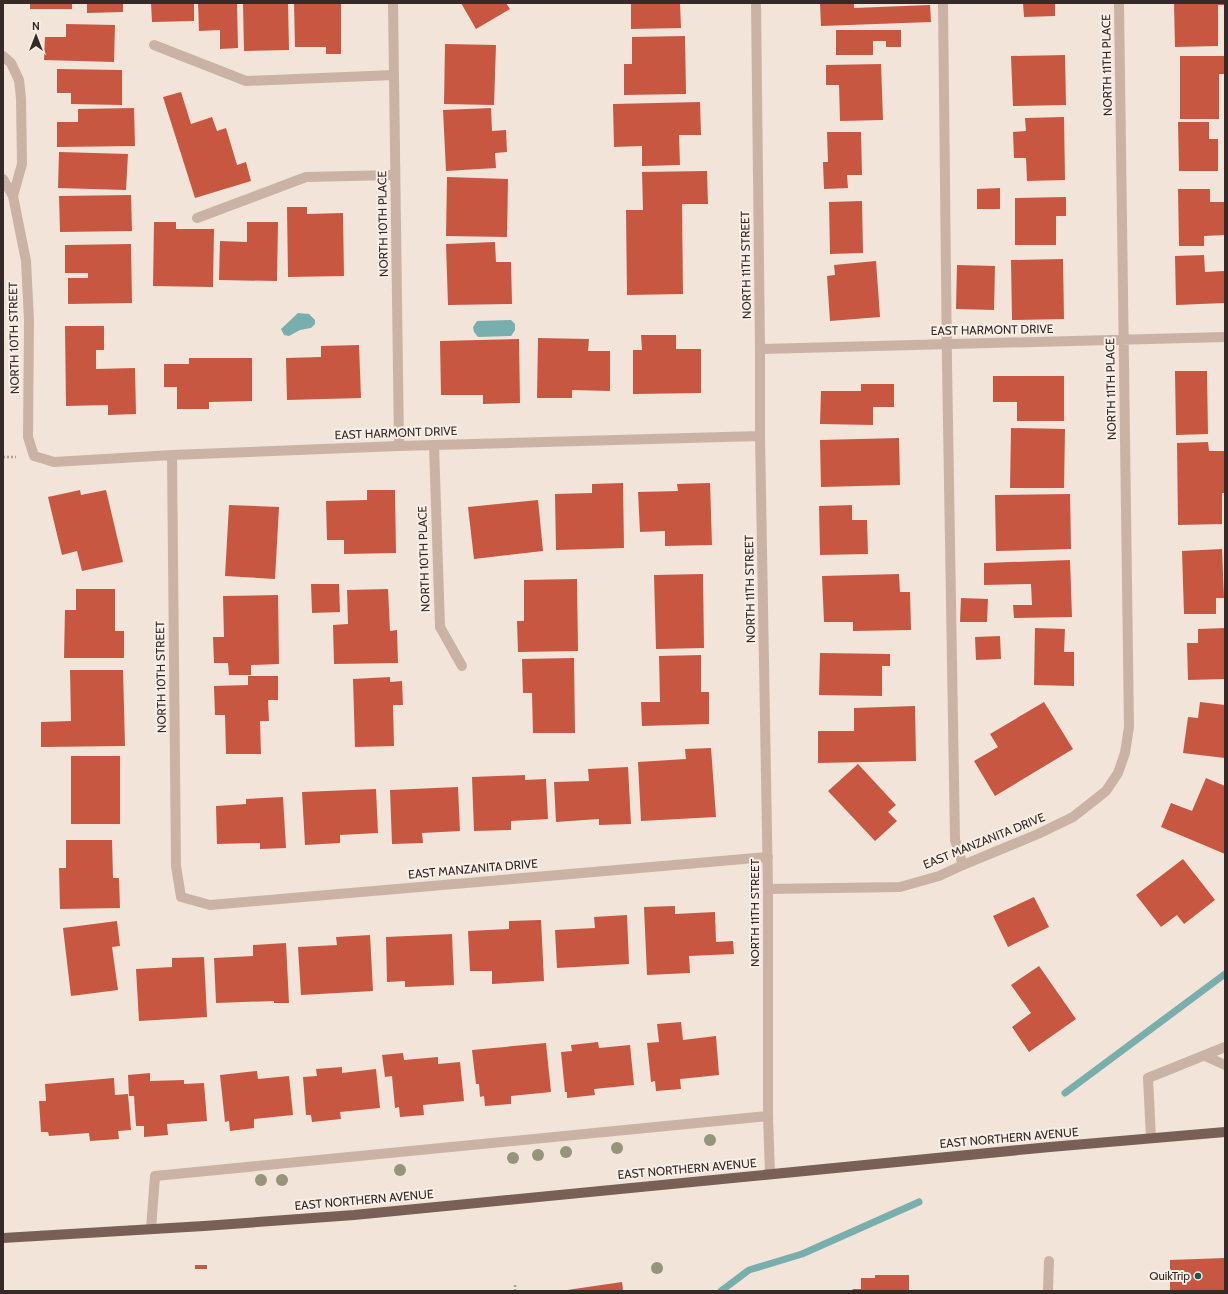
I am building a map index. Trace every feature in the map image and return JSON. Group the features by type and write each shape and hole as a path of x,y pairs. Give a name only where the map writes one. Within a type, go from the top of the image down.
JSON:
{"main road":[{"name":"EAST NORTHERN AVENUE","path":"3,1238 354,1215 1050,1147 1225,1132"}],"street":[{"name":"NORTH 10TH PLACE","path":"393,3 399,446"},
{"name":"NORTH 11TH STREET","path":"756,3 760,436 768,857 768,1116 770,1174"},
{"path":"943,3 954,840 963,865"},
{"name":"NORTH 11TH PLACE","path":"1118,773 1125,753 1129,727 1119,3"},
{"path":"154,45 246,81 394,75"},
{"name":"NORTH 10TH STREET","path":"3,56 11,63 19,80 21,98 22,164 13,196"},
{"path":"197,218 306,177 395,175"},
{"name":"NORTH 10TH STREET","path":"3,179 13,196 26,261 29,320 28,437 34,456"},
{"name":"EAST HARMONT DRIVE","path":"760,349 1225,337"},
{"name":"EAST HARMONT DRIVE","path":"34,456 54,462 172,455 399,446 760,436"},
{"name":"NORTH 10TH PLACE","path":"434,445 440,627 462,666"},
{"name":"NORTH 10TH STREET","path":"172,455 176,866 181,897"},
{"name":"EAST MANZANITA DRIVE","path":"768,888 900,886 939,876 1073,818 1106,791 1118,773"},
{"name":"EAST MANZANITA DRIVE","path":"181,897 210,905 768,857"},
{"path":"1151,1138 1148,1078 1225,1048"},
{"path":"1205,1056 1225,1064"},
{"path":"151,1229 155,1176 768,1116"},
{"path":"1048,1291 1049,1261"}],"path":[{"path":"515,1285 515,1291"}],"water":[{"path":"298,313 309,314 315,320 315,324 311,328 300,330 289,336 284,335 281,329"},
{"path":"511,320 515,324 515,330 511,336 478,337 474,332 473,327 477,321"}],"building":[{"path":"30,3 72,3 72,9 30,9"},
{"path":"87,3 123,3 123,12 87,13"},
{"path":"151,3 194,3 194,21 152,22"},
{"path":"198,3 237,3 238,48 220,49 220,30 199,31"},
{"path":"243,3 288,3 289,50 244,51"},
{"path":"294,3 341,3 341,54 326,54 326,47 295,47"},
{"path":"461,3 506,3 510,9 476,29"},
{"path":"631,3 680,3 681,28 631,29"},
{"path":"820,3 854,3 854,8 930,5 931,22 821,26"},
{"path":"1023,3 1055,3 1055,16 1024,17"},
{"path":"1174,3 1225,3 1225,5 1218,5 1218,46 1175,47"},
{"path":"66,24 115,25 114,62 44,60 45,37 66,37"},
{"path":"836,30 901,30 901,47 886,47 886,41 873,41 873,55 836,55"},
{"path":"685,36 686,94 624,95 624,64 632,64 632,37"},
{"path":"445,44 496,45 494,105 444,104"},
{"path":"1065,55 1066,105 1013,106 1011,56"},
{"path":"1180,56 1225,56 1225,74 1219,74 1219,119 1180,119"},
{"path":"881,64 883,120 840,121 839,85 826,85 826,65"},
{"path":"57,69 122,70 122,105 71,104 71,93 57,93"},
{"path":"181,92 191,124 212,117 217,131 226,128 237,165 246,162 251,181 195,198 163,97"},
{"path":"700,102 701,135 679,135 680,165 642,166 642,146 614,147 613,104"},
{"path":"134,108 135,146 57,147 57,122 78,122 78,109"},
{"path":"491,108 492,131 506,130 507,152 495,153 496,168 446,171 443,110"},
{"path":"1064,117 1065,180 1027,181 1026,158 1014,158 1013,132 1026,131 1025,118"},
{"path":"1178,122 1209,122 1209,139 1218,139 1218,171 1179,171"},
{"path":"827,132 861,132 862,175 847,175 848,188 824,189 823,162 828,162"},
{"path":"59,152 128,154 126,190 58,188"},
{"path":"707,171 708,204 682,204 683,294 627,295 626,210 643,210 642,172"},
{"path":"447,177 508,179 507,237 446,236"},
{"path":"1000,188 1000,209 977,209 977,189"},
{"path":"1178,189 1210,189 1210,202 1225,202 1225,235 1204,236 1204,246 1179,246"},
{"path":"131,195 132,231 60,232 59,196"},
{"path":"1066,197 1066,216 1056,216 1056,245 1015,245 1015,198"},
{"path":"862,201 863,253 830,254 829,202"},
{"path":"287,207 307,207 307,214 343,213 344,276 288,277"},
{"path":"154,222 176,222 176,229 214,229 213,287 153,286"},
{"path":"247,222 278,222 277,281 219,280 220,241 247,242"},
{"path":"495,242 496,262 511,262 512,304 448,305 446,244"},
{"path":"131,244 132,303 68,304 68,278 88,278 88,273 65,273 65,245"},
{"path":"1204,255 1205,272 1224,271 1225,303 1176,305 1175,256"},
{"path":"1063,259 1064,319 1012,320 1011,260"},
{"path":"876,261 880,317 830,321 827,276 835,275 834,265"},
{"path":"957,265 995,266 994,310 956,309"},
{"path":"65,326 104,326 104,350 96,350 96,369 135,368 136,414 108,415 108,405 66,406"},
{"path":"641,335 676,335 676,349 701,349 701,393 633,394 633,350 642,350"},
{"path":"538,338 589,339 588,351 610,351 610,391 572,390 572,398 537,398"},
{"path":"519,339 520,403 483,404 483,395 441,395 440,341"},
{"path":"359,345 361,398 287,400 286,358 321,357 321,346"},
{"path":"189,358 252,358 252,401 209,402 209,409 177,409 177,387 164,387 164,364 189,364"},
{"path":"1175,371 1207,371 1208,434 1176,435"},
{"path":"993,376 1064,376 1064,421 1017,421 1017,402 993,402"},
{"path":"861,384 894,384 894,407 873,407 873,425 820,424 821,391 861,391"},
{"path":"1011,428 1065,429 1064,488 1010,488"},
{"path":"899,438 900,485 821,487 820,440"},
{"path":"1208,442 1209,451 1225,451 1225,493 1222,493 1222,524 1178,525 1177,443"},
{"path":"623,483 624,548 556,550 555,494 592,493 592,484"},
{"path":"710,483 712,545 665,546 665,531 640,532 638,492 678,491 677,484"},
{"path":"80,490 81,495 106,490 123,562 82,571 77,551 62,555 48,497"},
{"path":"367,490 395,490 396,553 344,554 344,540 327,540 326,501 367,500"},
{"path":"1070,494 1071,549 996,551 995,495"},
{"path":"538,500 543,551 474,559 468,507"},
{"path":"229,505 279,507 275,579 225,576"},
{"path":"852,505 852,520 867,520 868,554 820,555 819,506"},
{"path":"1222,549 1224,598 1216,598 1216,614 1184,614 1182,551"},
{"path":"1070,560 1072,617 1014,618 1013,605 1032,605 1031,584 984,585 984,563"},
{"path":"703,574 704,648 656,649 654,575"},
{"path":"899,574 900,592 910,592 911,630 853,631 853,622 824,622 822,576"},
{"path":"577,579 578,651 518,652 517,621 524,621 524,580"},
{"path":"311,584 339,584 340,612 312,613"},
{"path":"76,589 115,589 115,631 124,631 124,658 64,658 65,610 76,610"},
{"path":"388,589 390,631 397,630 398,663 334,664 333,625 348,624 347,590"},
{"path":"278,595 279,664 251,665 251,675 229,675 228,663 214,663 213,637 224,637 223,596"},
{"path":"961,598 988,599 987,622 960,622"},
{"path":"1035,628 1065,629 1064,652 1074,652 1074,686 1034,685"},
{"path":"1225,628 1225,679 1188,680 1187,643 1198,643 1198,629"},
{"path":"1000,636 1001,659 976,660 975,637"},
{"path":"820,653 890,654 890,666 882,666 882,696 819,695"},
{"path":"701,655 701,692 709,692 709,724 642,726 641,702 660,702 659,656"},
{"path":"574,658 575,733 533,733 532,693 523,693 522,659"},
{"path":"70,670 123,670 125,746 41,747 41,722 71,721"},
{"path":"248,676 278,676 278,700 268,700 269,721 260,721 261,754 226,754 225,715 215,715 214,686 248,685"},
{"path":"390,677 390,682 402,681 403,705 393,705 394,746 355,747 353,679"},
{"path":"1044,702 1073,749 995,796 974,761 998,747 990,734"},
{"path":"1200,702 1225,705 1225,758 1183,753 1188,717 1198,718"},
{"path":"915,706 916,761 818,763 818,731 854,731 854,708"},
{"path":"711,748 716,817 641,821 638,762 686,759 685,749"},
{"path":"71,756 120,756 120,824 71,824"},
{"path":"858,764 896,805 888,812 897,821 875,841 828,791"},
{"path":"628,767 631,824 599,825 599,819 556,822 554,782 589,781 588,769"},
{"path":"525,775 525,780 546,779 548,819 511,821 511,830 474,831 472,777"},
{"path":"1206,778 1225,786 1225,854 1161,827 1171,803 1192,811"},
{"path":"458,787 460,831 422,833 423,843 392,844 390,790"},
{"path":"376,789 378,833 340,835 340,843 305,845 302,792"},
{"path":"283,797 286,848 260,849 260,843 217,844 216,806 246,804 246,799"},
{"path":"66,840 112,840 113,878 119,878 120,908 60,909 59,868 66,868"},
{"path":"1183,859 1215,900 1184,924 1177,915 1161,927 1136,895"},
{"path":"1034,897 1049,927 1008,947 993,916"},
{"path":"675,906 675,914 715,912 716,942 733,941 734,954 689,956 690,973 647,975 644,907"},
{"path":"627,915 629,964 557,968 555,930 595,928 594,917"},
{"path":"541,920 544,981 492,984 492,971 470,971 468,931 509,929 509,921"},
{"path":"117,921 120,946 112,947 118,990 71,996 63,928"},
{"path":"452,934 454,985 405,987 405,981 387,982 386,937"},
{"path":"370,935 373,991 301,995 298,947 337,945 336,937"},
{"path":"286,943 289,1003 274,1003 274,1001 216,1003 214,958 253,956 253,945"},
{"path":"204,957 207,1017 139,1021 136,969 172,967 172,958"},
{"path":"1039,966 1076,1019 1029,1052 1012,1027 1031,1013 1011,985"},
{"path":"681,1022 683,1040 716,1036 719,1075 680,1079 681,1089 656,1091 655,1081 651,1082 647,1043 659,1042 657,1024"},
{"path":"598,1042 599,1048 630,1045 634,1085 594,1089 595,1095 567,1098 567,1092 565,1092 561,1052 572,1051 571,1045"},
{"path":"546,1043 551,1092 511,1096 511,1104 485,1106 484,1096 480,1097 479,1084 476,1084 472,1050"},
{"path":"403,1053 404,1060 438,1057 438,1064 460,1062 464,1101 423,1105 424,1115 400,1117 399,1107 395,1108 392,1076 385,1077 382,1055"},
{"path":"342,1067 342,1073 376,1069 380,1108 340,1112 341,1119 312,1122 311,1115 306,1115 303,1077 317,1076 316,1069"},
{"path":"257,1071 258,1079 289,1076 293,1115 254,1119 254,1128 230,1131 229,1121 225,1122 220,1075"},
{"path":"150,1073 150,1081 184,1080 184,1084 204,1083 207,1121 167,1124 168,1135 144,1137 144,1126 136,1126 134,1096 129,1096 128,1075"},
{"path":"114,1078 115,1095 128,1094 131,1130 118,1131 119,1139 90,1141 89,1133 49,1136 48,1132 41,1132 39,1101 46,1101 45,1084"},
{"name":"QuikTrip","path":"1225,1258 1225,1291 1170,1291 1170,1260"},
{"path":"195,1265 207,1265 207,1269 195,1269"},
{"path":"875,1275 909,1275 909,1291 851,1291 853,1289 861,1289 861,1278 875,1278"},
{"path":"622,1282 623,1291 567,1291 567,1290"}],"waterway":[{"path":"1065,1093 1225,974"},
{"path":"721,1291 749,1270 802,1254 919,1202"}],"place":[{"name":"QuikTrip","path":"1198,1276"}]}
